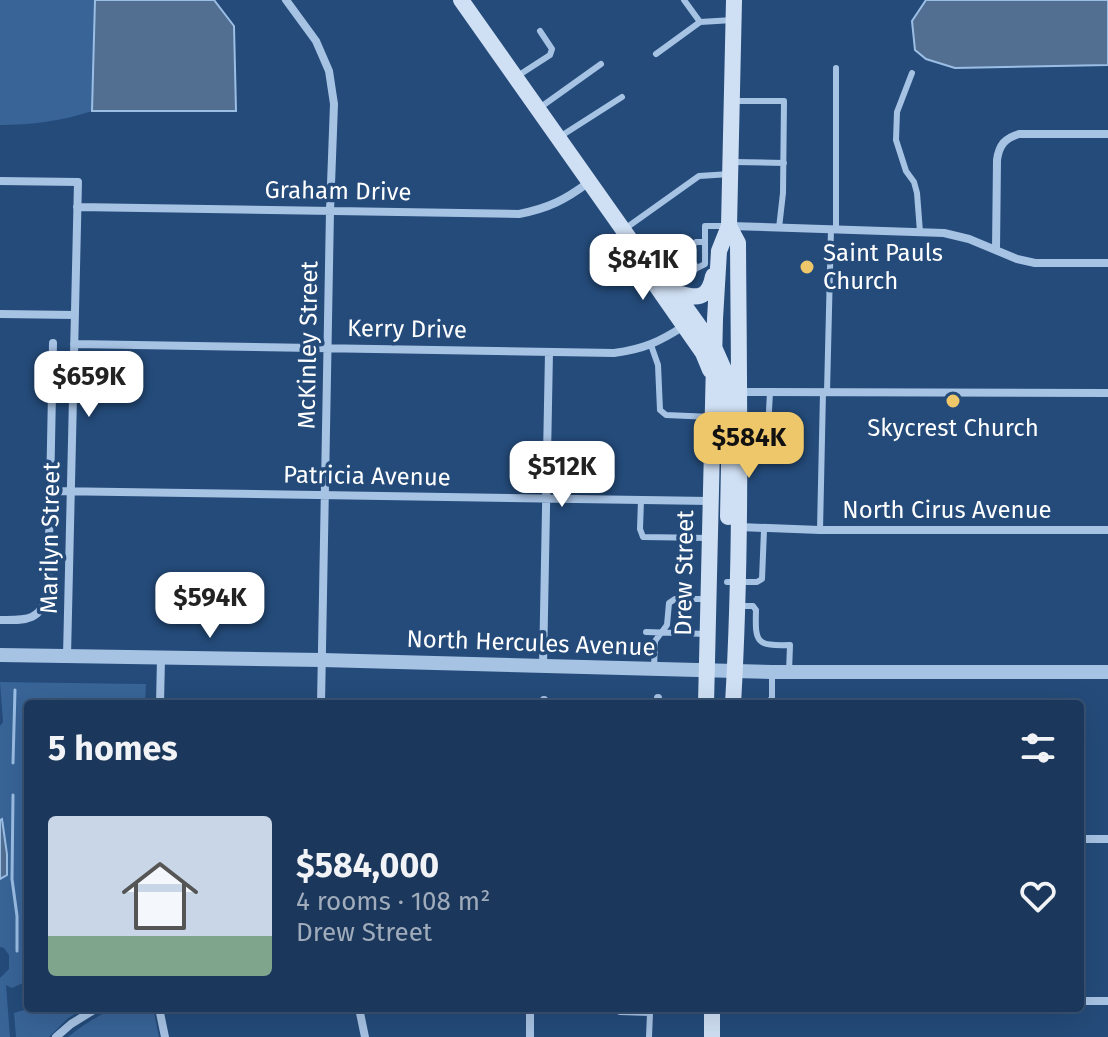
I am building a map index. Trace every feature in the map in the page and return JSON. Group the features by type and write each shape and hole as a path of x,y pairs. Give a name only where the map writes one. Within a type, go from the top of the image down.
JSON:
{"main road":[{"path":"461,0 623,230 666,280 714,347"},
{"name":"Drew Street","path":"733,700 737,627 732,582 739,392 738,243 729,226 734,0"},
{"name":"Drew Street","path":"706,700 714,347 712,247 729,226"},
{"path":"676,293 696,298 711,287 712,247"},
{"path":"646,260 657,287 703,353 713,378"},
{"name":"Drew Street","path":"714,347 725,372 727,389 734,524"},
{"path":"712,437 719,466 720,510 734,524"},
{"path":"712,1012 712,1037"}],"street":[{"name":"McKinley Street","path":"286,0 316,41 329,71 334,104 321,700"},
{"path":"996,250 997,160 1002,143 1019,134 1108,134"},
{"name":"Marilyn Street","path":"0,181 78,182 67,656"},
{"name":"Graham Drive","path":"77,207 519,214 542,210 563,201 589,182"},
{"path":"729,226 920,232 957,236 1035,263 1108,263"},
{"path":"0,314 75,315"},
{"name":"Kerry Drive","path":"74,344 614,353 659,343 684,326"},
{"path":"0,620 33,618 45,604 48,594 53,343"},
{"path":"543,666 549,352"},
{"path":"739,392 1108,393"},
{"name":"Patricia Avenue","path":"51,491 710,501"},
{"name":"North Cirus Avenue","path":"734,524 764,530 1108,530"},
{"name":"North Hercules Avenue","path":"0,655 772,672 1108,672"},
{"path":"160,700 161,658"},
{"path":"1084,839 1108,839"},
{"path":"1084,1001 1108,1001"},
{"path":"56,1037 90,1012"},
{"path":"160,1012 165,1037"},
{"path":"360,1012 365,1037"},
{"path":"530,1012 530,1037"}],"lane":[{"path":"684,0 700,22"},
{"path":"656,54 700,22 733,20"},
{"path":"516,77 550,55 552,49 540,31"},
{"path":"538,109 601,64"},
{"path":"820,530 834,229 836,68"},
{"path":"912,73 897,112 896,140 917,193 920,232"},
{"path":"558,138 622,97"},
{"path":"731,101 784,101 783,193 779,228"},
{"path":"623,230 699,176 730,168 784,163"},
{"path":"646,260 669,254 686,253 696,242 712,247 705,264 684,277 669,254"},
{"path":"686,253 697,268"},
{"path":"651,345 658,365 660,410 666,415 712,417"},
{"path":"767,449 770,392"},
{"path":"641,500 640,529 643,537 709,538"},
{"path":"732,582 757,582 762,579 764,530"},
{"path":"654,669 655,641 667,625 669,603 675,599 708,599"},
{"path":"735,606 753,606 756,610 756,630 767,646 790,645 789,672"},
{"path":"646,632 707,634"},
{"path":"770,700 772,672"},
{"path":"620,1012 650,1013 649,1037"}],"shaded area":[{"path":"0,0 95,0 92,111 47,122 0,125"},
{"path":"95,0 214,0 234,26 236,111 92,111"},
{"path":"926,0 1108,0 1108,65 955,68 926,59 915,50 912,21"},
{"path":"0,682 146,684 145,700 24,700 24,983 12,988 6,985 10,1037 0,1037 0,978 9,969 9,955 0,947 0,879 7,875 7,854 0,820 0,726 3,722"},
{"path":"0,820 7,875 0,879"},
{"path":"24,1010 78,1012 49,1037 16,1037 14,1013"},
{"path":"154,1012 159,1037 68,1037 104,1013"}],"waterway":[{"path":"13,763 15,690"},
{"path":"13,795 12,879 17,916 17,951"}],"place":[{"name":"Saint Pauls Church","path":"807,267"},
{"name":"Skycrest Church","path":"953,401"}]}
